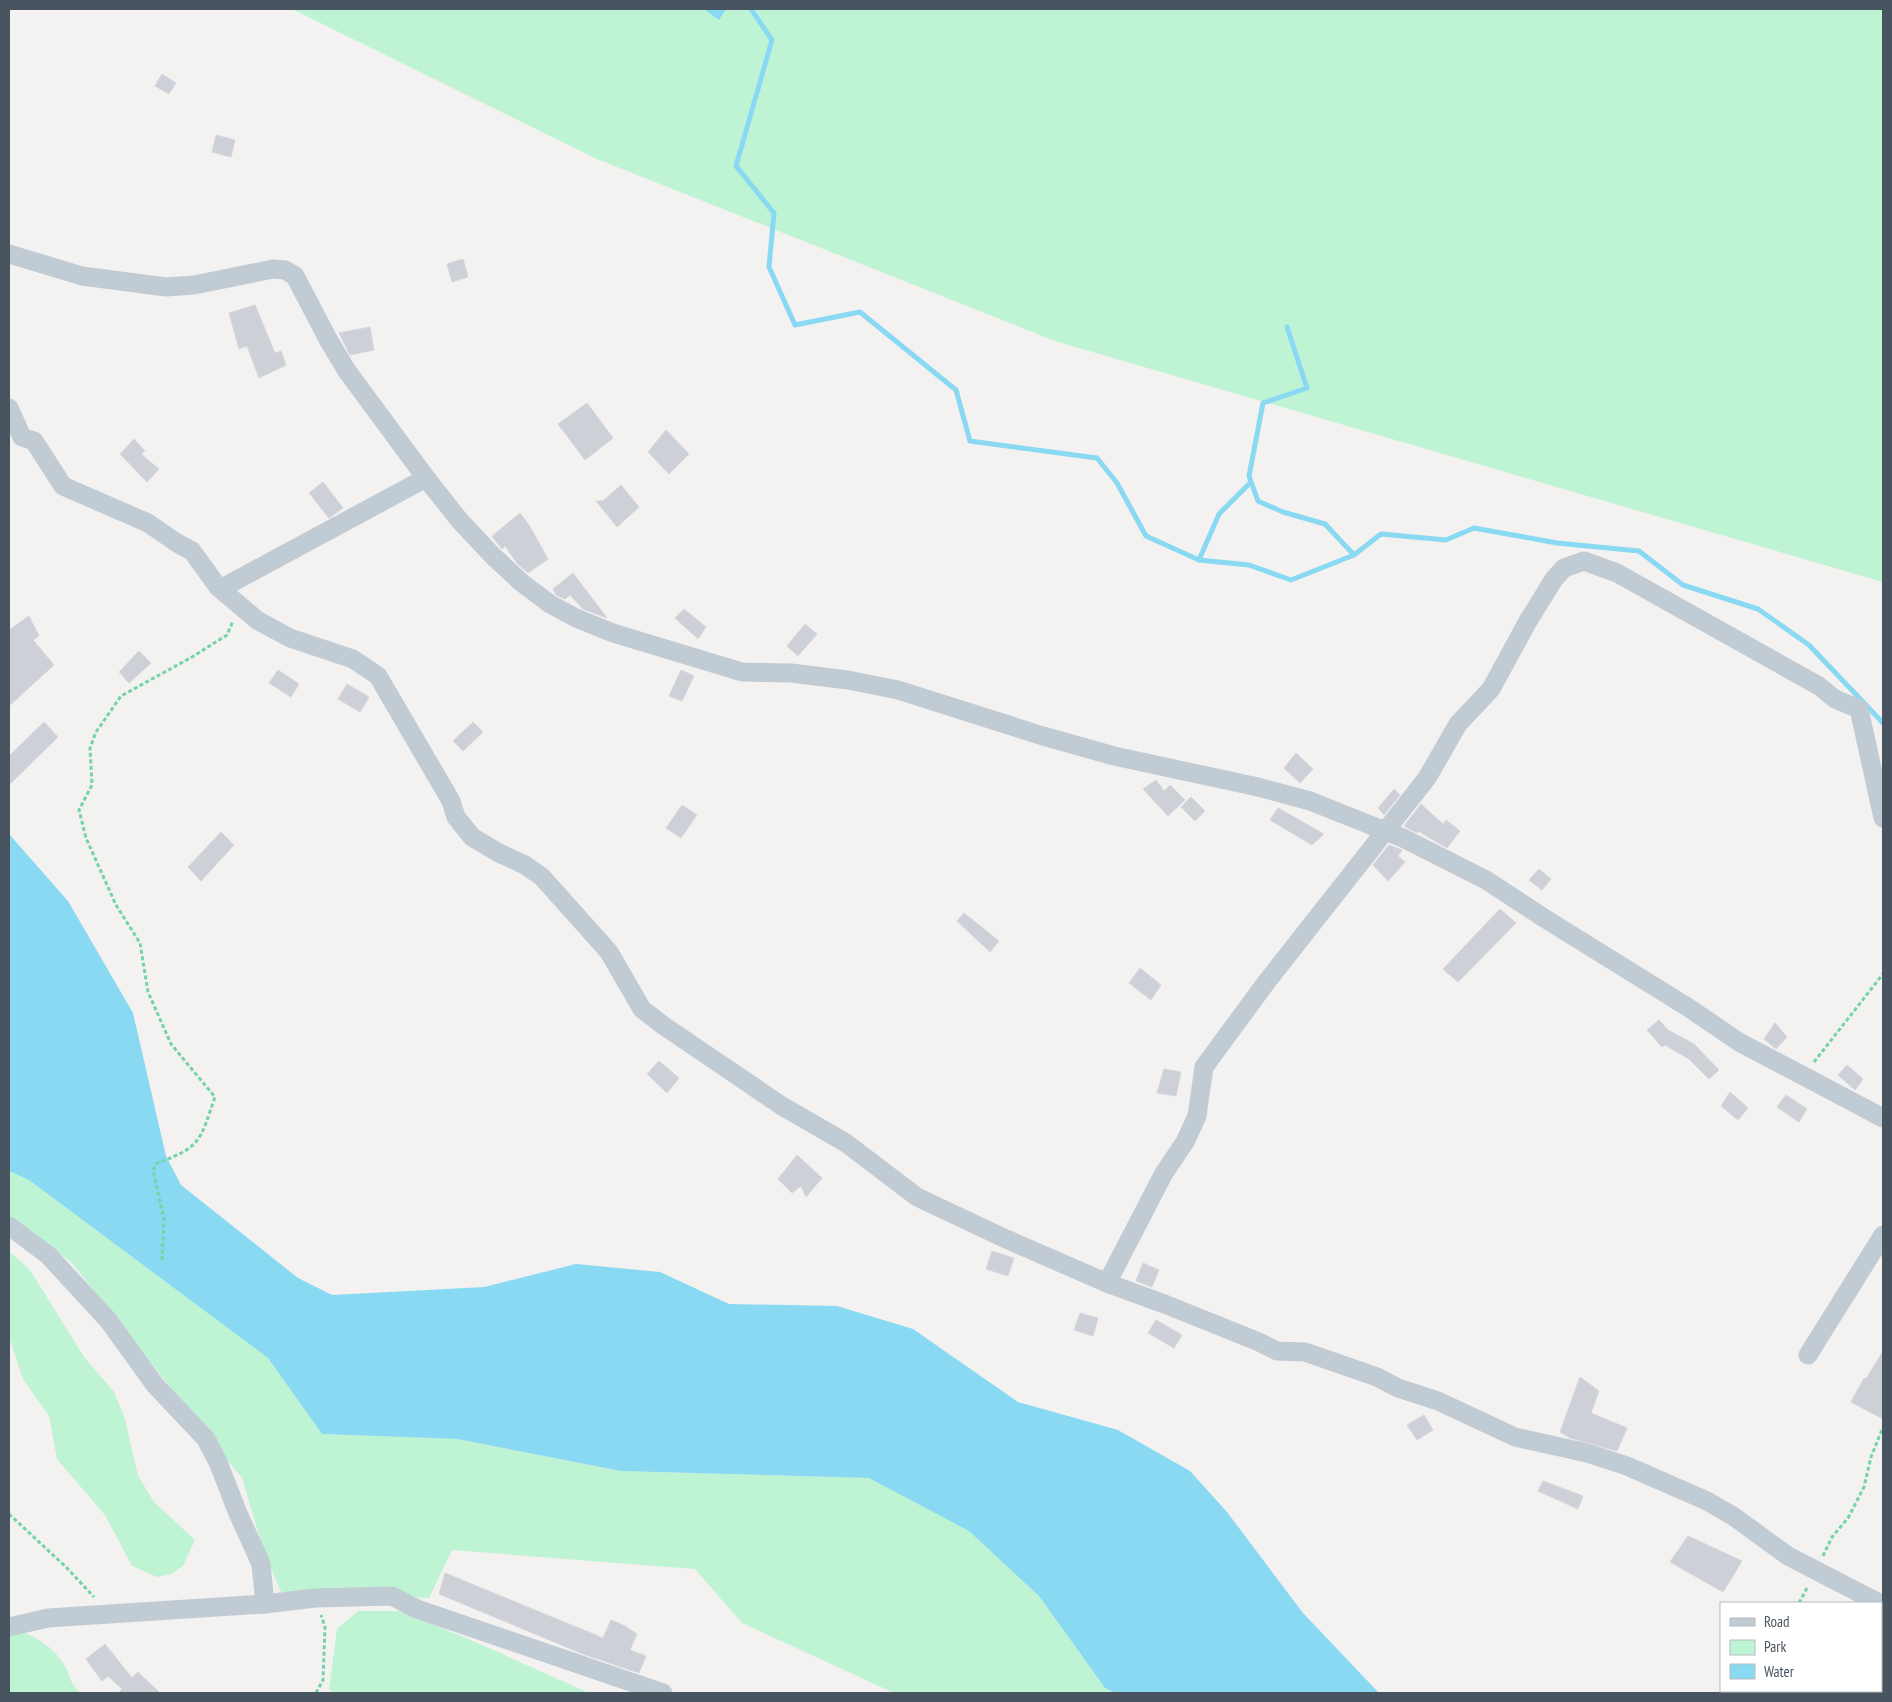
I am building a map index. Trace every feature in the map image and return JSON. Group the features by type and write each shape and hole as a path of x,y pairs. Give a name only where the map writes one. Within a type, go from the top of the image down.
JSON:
{"street":[{"path":"9,254 82,276 166,287 194,285 273,270 285,270 295,276 347,371 460,521 522,582 550,604 576,618 614,633 742,672 791,673 848,680 898,690 1043,736 1114,756 1258,787 1310,801 1402,838 1486,880 1739,1042 1802,1077 1883,1118"},
{"path":"9,408 22,436 34,441 64,486 148,523 177,544 192,551 220,589 257,620 290,638 354,659 378,676 451,801 456,817 472,837 499,853 525,865 542,877 609,952 642,1009 782,1106 846,1143 912,1194 1006,1239 1107,1283 1167,1305 1277,1351 1305,1352 1377,1377 1398,1388 1438,1401 1514,1438 1595,1455 1627,1466 1708,1501 1733,1516 1788,1556 1877,1602"},
{"path":"220,589 426,478"},
{"path":"1107,1283 1164,1173 1185,1142 1197,1116 1204,1067 1265,984 1427,778 1458,724 1491,689 1528,621 1554,579 1564,568 1584,560 1617,573 1819,686 1835,699 1859,709 1883,818"},
{"path":"9,1226 48,1255 108,1320 155,1385 206,1439 218,1462 237,1511 261,1564 265,1604"},
{"path":"1808,1355 1883,1235"},
{"path":"9,1627 48,1618 265,1604 315,1598 392,1596 417,1609 663,1693"}],"path":[{"path":"162,1260 164,1220 153,1170 157,1163 181,1154 201,1137 215,1097 171,1044 148,992 140,943 116,905 86,838 79,810 92,785 90,748 96,732 121,696 192,657 227,635 239,604"},
{"path":"1802,1077 1883,974"},
{"path":"1816,1571 1832,1537 1848,1518 1864,1487 1871,1457 1883,1427"},
{"path":"9,1514 66,1567 110,1614"},
{"path":"315,1598 325,1627 323,1680 316,1693"}],"green space":[{"path":"292,9 1883,9 1883,582 1055,341 597,159"},
{"path":"9,1171 29,1180 268,1358 322,1434 457,1439 621,1471 869,1478 969,1530 1039,1596 1105,1688 1116,1693 894,1693 742,1623 695,1569 452,1550 429,1598 281,1592 264,1552 242,1478 72,1263 9,1216"},
{"path":"9,1251 30,1270 84,1357 114,1392 125,1419 138,1476 154,1502 195,1540 183,1566 171,1574 157,1577 132,1566 105,1515 57,1459 49,1416 23,1379 9,1337"},
{"path":"358,1611 400,1611 473,1641 589,1693 335,1693 329,1690 337,1629"},
{"path":"15,1630 35,1638 54,1652 66,1667 73,1685 80,1693 9,1693 9,1633"}],"water":[{"path":"704,9 726,9 719,20"},
{"path":"9,834 68,901 133,1013 166,1156 181,1185 298,1278 332,1295 484,1287 576,1264 660,1272 729,1304 837,1306 913,1329 1018,1402 1118,1430 1190,1471 1227,1512 1303,1613 1379,1693 1116,1693 1105,1688 1039,1596 969,1531 869,1478 621,1471 457,1439 322,1434 268,1358 29,1180 9,1171"}],"building":[{"path":"162,74 176,83 169,94 155,86"},
{"path":"216,135 235,140 231,157 212,152"},
{"path":"463,259 468,277 452,282 447,264"},
{"path":"255,305 275,353 281,351 286,365 259,378 247,346 239,349 229,313"},
{"path":"370,327 374,350 350,355 339,333"},
{"path":"587,403 613,438 585,460 558,424"},
{"path":"666,430 689,454 669,474 648,452"},
{"path":"134,439 145,451 141,454 159,469 147,482 120,454"},
{"path":"323,482 343,508 329,518 309,493"},
{"path":"621,485 639,507 617,527 596,501 603,501"},
{"path":"520,513 548,559 528,573 517,563 505,546 502,549 492,536"},
{"path":"573,573 607,618 583,609 570,595 565,599 556,595 553,589"},
{"path":"684,609 706,627 698,639 675,618"},
{"path":"29,616 39,636 33,640 54,665 9,706 9,630"},
{"path":"805,624 817,634 798,656 787,646"},
{"path":"139,651 151,663 129,683 119,672"},
{"path":"278,670 299,684 291,697 269,683"},
{"path":"681,670 694,676 682,701 669,696"},
{"path":"347,684 369,697 360,712 338,699"},
{"path":"44,722 58,737 9,785 9,756"},
{"path":"473,722 483,732 463,751 453,741"},
{"path":"1296,753 1313,769 1300,783 1284,768"},
{"path":"1156,780 1164,791 1170,785 1185,800 1168,816 1143,789"},
{"path":"1394,789 1400,795 1384,815 1378,808"},
{"path":"1191,797 1205,811 1195,821 1181,807"},
{"path":"1421,804 1443,824 1446,820 1460,831 1447,848 1418,831 1417,833 1404,826"},
{"path":"682,805 697,815 681,838 666,828"},
{"path":"1278,808 1324,834 1312,845 1270,820"},
{"path":"221,832 234,845 201,881 188,867"},
{"path":"1389,845 1402,850 1398,856 1405,862 1388,881 1373,865"},
{"path":"1539,869 1551,879 1542,890 1529,880"},
{"path":"1500,909 1516,923 1458,982 1443,969"},
{"path":"964,913 999,941 990,952 957,921"},
{"path":"1140,968 1161,985 1151,1000 1129,983"},
{"path":"1659,1020 1668,1030 1694,1044 1719,1070 1709,1079 1689,1059 1665,1045 1662,1047 1647,1030"},
{"path":"1775,1023 1787,1037 1776,1049 1764,1039"},
{"path":"659,1061 679,1078 667,1093 647,1074"},
{"path":"1847,1065 1863,1079 1855,1090 1838,1075"},
{"path":"1164,1069 1181,1072 1176,1096 1157,1093"},
{"path":"1730,1092 1748,1108 1738,1120 1721,1106"},
{"path":"1786,1095 1807,1109 1799,1122 1777,1107"},
{"path":"797,1155 822,1178 806,1197 801,1186 792,1193 778,1179"},
{"path":"992,1251 1014,1258 1008,1276 986,1269"},
{"path":"1143,1263 1159,1270 1152,1287 1136,1281"},
{"path":"1080,1313 1098,1318 1093,1336 1074,1330"},
{"path":"1156,1320 1182,1335 1174,1348 1148,1333"},
{"path":"1883,1351 1883,1419 1851,1402 1864,1378 1866,1379"},
{"path":"1580,1377 1599,1391 1591,1413 1627,1428 1617,1451 1570,1438 1560,1432"},
{"path":"1424,1415 1433,1430 1417,1440 1407,1425"},
{"path":"1543,1481 1583,1496 1578,1509 1538,1491"},
{"path":"1688,1536 1742,1561 1723,1592 1670,1562"},
{"path":"445,1573 603,1638 611,1620 625,1626 637,1634 630,1650 646,1656 639,1673 583,1654 439,1594"},
{"path":"105,1644 132,1678 138,1672 160,1693 118,1693 122,1689 108,1676 102,1681 86,1659"}],"waterway":[{"path":"751,9 772,40 736,166 774,213 769,267 795,325 860,312 956,390 970,441 1097,458 1117,483 1146,536 1199,560 1249,565 1291,580 1354,555 1381,534 1446,540 1474,528 1557,543 1639,551 1683,585 1758,609 1809,645 1883,723"},
{"path":"1287,327 1307,388 1263,403 1249,476 1258,501 1283,512 1325,524 1354,555"},
{"path":"1199,560 1219,514 1251,482"}]}
